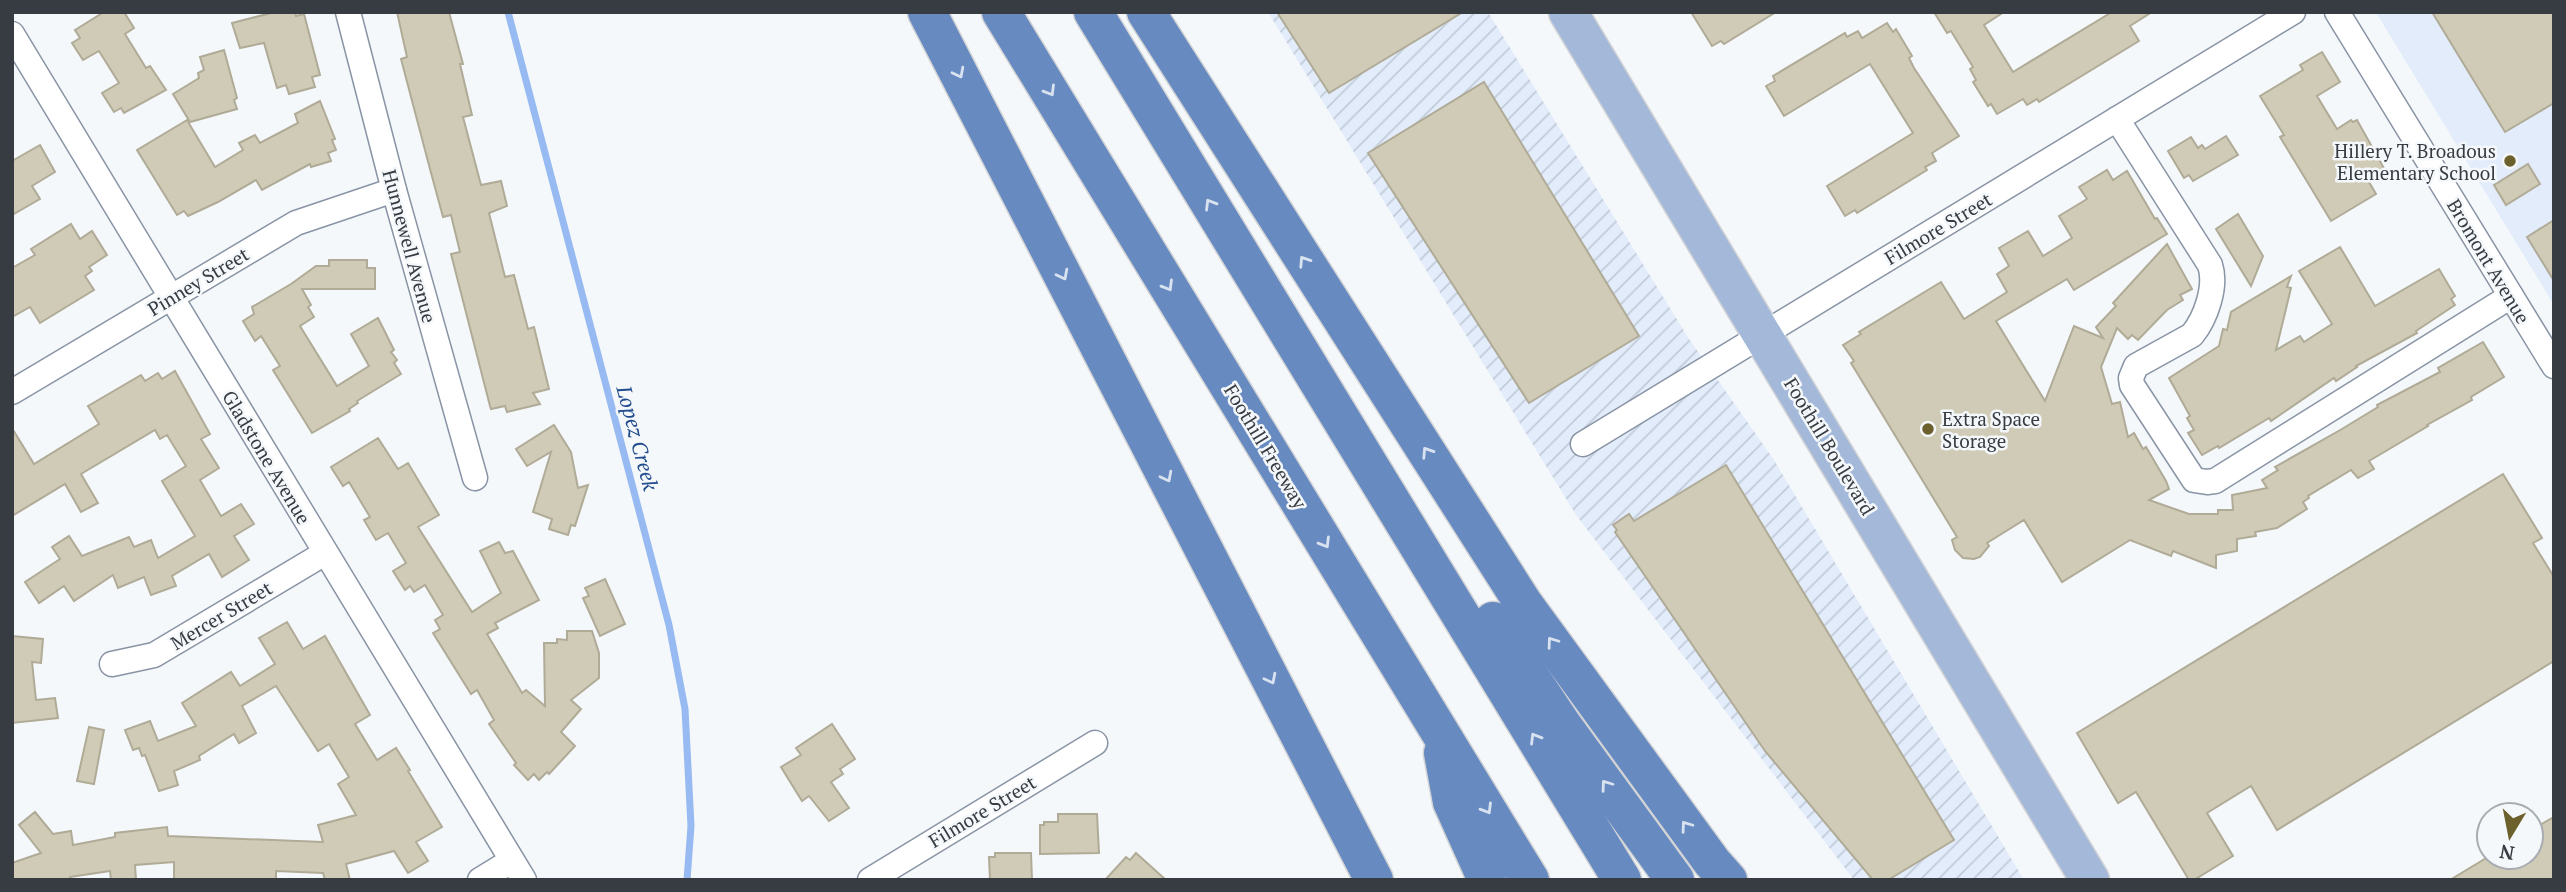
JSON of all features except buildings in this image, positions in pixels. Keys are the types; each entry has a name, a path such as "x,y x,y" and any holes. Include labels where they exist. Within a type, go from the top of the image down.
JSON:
{"highway":[{"path":"927,12 1374,880"},
{"name":"Foothill Freeway","path":"1001,12 1530,880"},
{"path":"1093,12 1622,880"},
{"path":"1146,12 1523,603 1712,862 1728,880"},
{"path":"1245,262 1457,567 1563,726 1675,880"},
{"path":"1439,730 1451,802 1487,880"}],"main road":[{"name":"Foothill Boulevard","path":"1568,12 2090,880"}],"street":[{"name":"Hunnewell Avenue","path":"348,12 394,190 475,478"},
{"name":"Filmore Street","path":"1583,444 2292,12"},
{"name":"Bromont Avenue","path":"2337,12 2554,366"},
{"name":"Gladstone Avenue","path":"12,34 21,69 170,298 518,870"},
{"path":"2117,119 2213,272 2212,288 2198,328 2192,335 2136,366 2131,378 2132,385 2194,480 2215,481 2511,296"},
{"name":"Pinney Street","path":"12,392 296,223 394,190"},
{"name":"Mercer Street","path":"112,664 154,655 326,554"},
{"name":"Filmore Street","path":"870,880 1095,743"},
{"path":"480,880 518,870"}],"shaded area":[{"path":"1268,12 1488,12 1689,339 1774,460 2024,880 1854,880 1576,515"},
{"name":"Hillery T. Broadous Elementary School","path":"2554,12 2554,305 2377,14"}],"waterway":[{"name":"Lopez Creek","path":"508,12 669,625 685,709 691,826 687,880"}],"place":[{"name":"Hillery T. Broadous Elementary School","path":"2510,161"},
{"name":"Extra Space Storage","path":"1928,429"}]}
